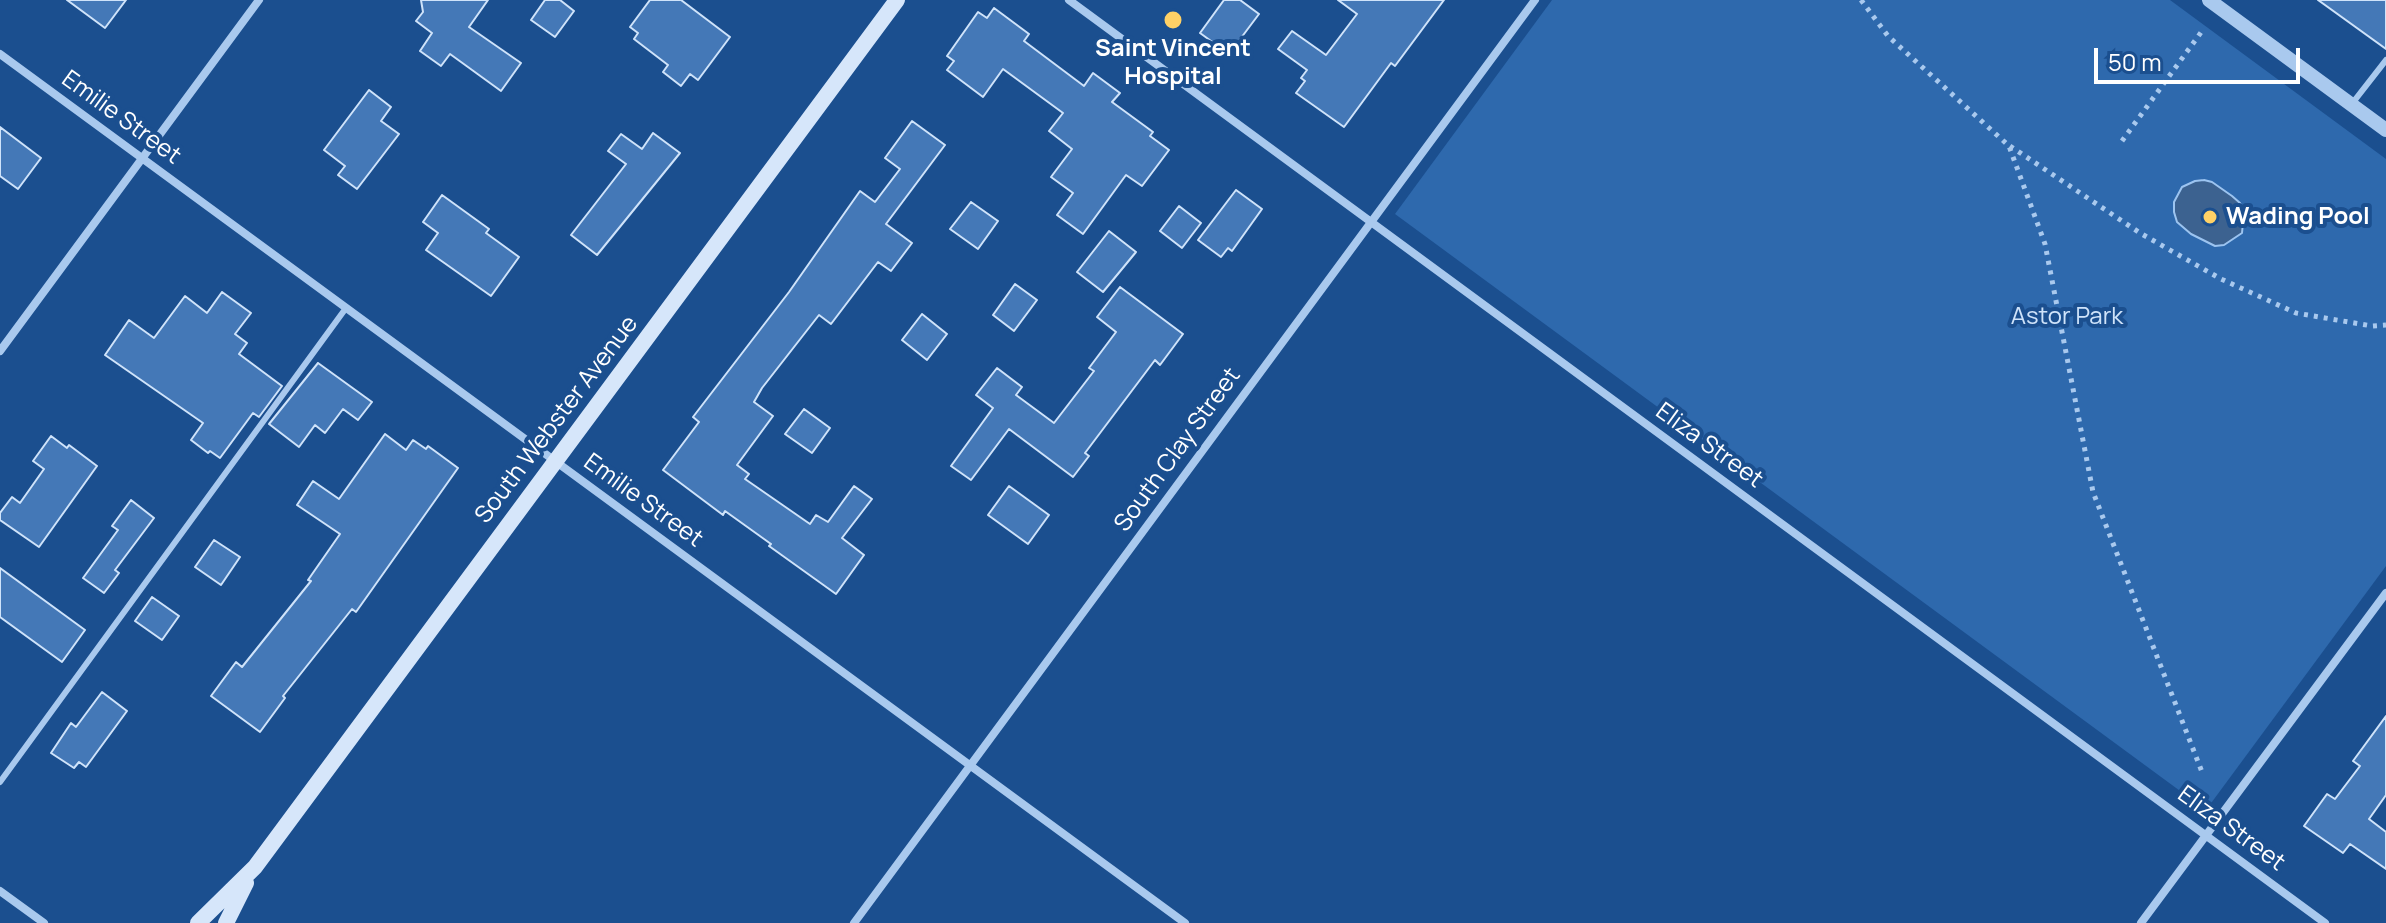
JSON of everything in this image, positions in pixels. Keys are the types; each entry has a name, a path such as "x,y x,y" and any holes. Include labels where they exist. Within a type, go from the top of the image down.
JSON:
{"main road":[{"name":"South Webster Avenue","path":"198,923 255,867 897,0"},
{"name":"South Webster Avenue","path":"226,923 255,867"}],"street":[{"path":"0,351 259,0"},
{"name":"Eliza Street","path":"1069,0 2325,923"},
{"name":"South Clay Street","path":"854,923 1535,0"},
{"path":"2209,0 2386,130"},
{"name":"Emilie Street","path":"0,54 1185,923"},
{"path":"2141,923 2386,593"},
{"path":"0,891 44,923"}],"lane":[{"path":"2351,105 2386,60"},
{"path":"0,782 346,308"}],"path":[{"path":"1861,0 1888,36 2009,146 2058,175 2140,233 2221,279 2296,313 2372,326 2386,325"},
{"path":"2122,141 2202,31"},
{"path":"2009,146 2045,244 2093,492 2202,772"}],"green space":[{"name":"Astor Park","path":"1552,0 2170,0 2386,159 2386,566 2206,810 1395,214"}],"shaded area":[{"name":"Wading Pool","path":"2204,180 2232,196 2244,212 2242,233 2224,245 2215,246 2191,234 2177,222 2174,202 2182,187"}],"building":[{"path":"67,0 126,0 105,28"},
{"path":"421,0 488,0 469,27 521,63 501,91 450,54 441,66 420,51 432,33 416,21 423,12"},
{"path":"545,0 560,0 574,11 555,37 531,20"},
{"path":"650,0 681,0 730,37 698,80 690,74 681,86 663,72 668,65 634,39 638,33 630,27"},
{"path":"1224,0 1240,0 1259,14 1229,54 1200,33"},
{"path":"1338,0 1444,0 1395,66 1391,63 1344,127 1296,93 1305,81 1301,78 1307,70 1278,49 1292,31 1326,55 1357,14"},
{"path":"2318,0 2386,0 2386,49"},
{"path":"994,8 1029,34 1024,41 1084,86 1093,73 1120,93 1112,102 1153,132 1150,136 1169,150 1142,186 1126,175 1083,234 1057,215 1073,193 1051,177 1072,149 1049,131 1063,113 1003,69 983,97 947,70 954,61 947,56 978,12 987,18"},
{"path":"369,90 391,107 381,121 399,134 357,189 338,175 345,166 324,150"},
{"path":"912,121 945,145 886,224 912,243 891,271 878,262 831,324 819,315 754,402 773,416 737,465 749,474 745,479 810,524 816,515 828,522 854,486 872,499 842,538 864,555 836,594 725,511 723,515 663,470 699,422 693,417 789,292 860,191 875,202 900,169 885,158"},
{"path":"0,127 41,158 18,189 0,176"},
{"path":"653,133 680,153 597,255 571,235 626,164 608,151 621,134 642,149"},
{"path":"1236,190 1262,209 1232,251 1228,248 1221,257 1198,240"},
{"path":"442,195 489,229 486,233 519,257 491,296 426,250 438,233 423,222"},
{"path":"971,202 998,221 978,249 950,229"},
{"path":"1179,206 1201,223 1182,248 1160,231"},
{"path":"1109,231 1136,252 1103,292 1077,272"},
{"path":"1015,284 1037,300 1014,331 993,315"},
{"path":"1120,287 1183,334 1160,365 1155,360 1085,453 1089,456 1073,477 1009,429 971,480 951,466 993,408 976,395 997,368 1022,387 1016,395 1054,423 1094,371 1089,368 1116,332 1097,317"},
{"path":"222,292 251,313 235,334 247,343 239,354 282,386 259,417 253,413 220,458 191,440 203,423 105,355 129,320 154,338 185,296 207,313"},
{"path":"922,314 947,334 927,360 902,340"},
{"path":"318,363 372,402 358,420 343,409 325,433 315,425 299,447 269,424"},
{"path":"804,409 830,428 812,453 785,434"},
{"path":"385,434 406,450 413,440 426,449 428,446 458,468 356,612 352,609 283,696 285,698 260,732 211,696 236,662 242,667 311,581 308,580 340,534 297,505 313,481 339,499"},
{"path":"51,436 97,466 39,547 0,520 0,513 12,497 20,503 44,469 33,461"},
{"path":"1009,486 1049,515 1028,544 988,515"},
{"path":"131,500 154,518 115,570 119,573 104,593 83,578 118,530 112,526"},
{"path":"214,540 240,557 221,585 195,567"},
{"path":"0,568 85,630 62,662 0,617"},
{"path":"152,597 179,616 162,640 135,621"},
{"path":"102,692 127,711 86,767 79,762 74,768 51,753 71,723 76,727"},
{"path":"2386,716 2386,795 2369,819 2386,832 2386,869 2350,844 2343,853 2304,826 2327,794 2335,799 2360,766 2353,761"}],"place":[{"name":"Saint Vincent Hospital","path":"1173,20"},
{"name":"Wading Pool","path":"2210,217"}]}
